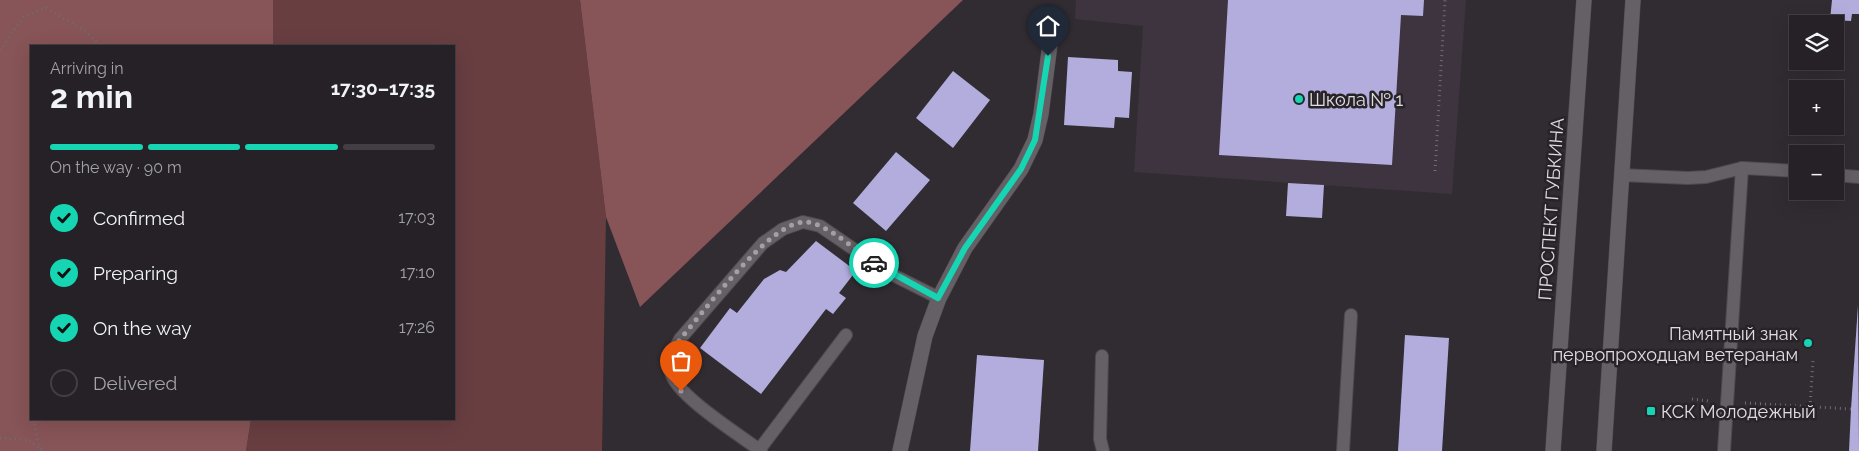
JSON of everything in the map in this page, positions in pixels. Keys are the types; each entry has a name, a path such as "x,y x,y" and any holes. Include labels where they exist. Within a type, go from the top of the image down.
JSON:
{"main road":[{"name":"ПРОСПЕКТ ГУБКИНА","path":"1553,451 1584,0"},
{"path":"1604,451 1633,0"},
{"path":"900,451 925,336 938,298 965,248 1021,169 1035,140 1041,114 1050,36"}],"lane":[{"path":"1621,175 1688,178 1706,177 1742,168 1789,171"},
{"path":"1724,451 1742,168"},
{"path":"1844,176 1859,177"},
{"path":"846,335 760,451 681,391 671,374 671,355 680,339 763,243 783,229 803,222 820,226 887,272 938,298"},
{"path":"1343,451 1351,315"},
{"path":"1102,356 1100,438 1103,451"}],"path":[{"path":"1435,172 1445,0"},
{"path":"0,50 24,16 46,8 84,30 100,45"},
{"path":"1810,407 1813,362"},
{"path":"1692,399 1851,409"},
{"path":"34,420 37,438 43,451"},
{"path":"0,438 29,440 43,451"}],"shaded area":[{"path":"0,0 273,0 273,45 30,45 30,420 251,420 246,451 0,451"},
{"path":"273,0 580,0 606,217 602,451 246,451 251,420 455,420 455,45 273,45"},
{"path":"580,0 963,0 640,307 606,217"},
{"name":"Школа № 1","path":"1076,0 1466,0 1452,194 1134,172 1143,26 1075,19"}],"building":[{"path":"1228,0 1424,0 1423,16 1401,15 1392,165 1219,155"},
{"path":"1832,0 1859,0 1859,14 1852,14 1851,21 1844,21 1844,15 1830,15"},
{"path":"1068,57 1118,60 1118,71 1132,72 1129,118 1115,117 1114,128 1064,125"},
{"path":"953,71 990,100 953,148 916,118"},
{"path":"896,152 930,180 886,231 853,203"},
{"path":"1288,183 1324,185 1322,218 1286,216"},
{"path":"816,241 856,271 839,293 846,298 833,314 826,309 761,394 700,348 730,308 737,313 764,279 780,270 786,272"},
{"path":"1858,305 1859,451 1849,451 1851,409"},
{"path":"1405,335 1449,338 1442,451 1398,451"},
{"path":"977,355 1044,360 1038,451 970,451"}],"way so far":[{"path":"681,391 671,374 671,355 680,339 763,243 783,229 803,222 820,226 874,263"}],"place":[{"name":"Школа № 1","path":"1299,99"},
{"name":"Памятный знак первопроходцам ветеранам","path":"1808,343"},
{"name":"КСК Молодежный","path":"1651,411"}],"route":[{"path":"874,263 887,272 938,298 965,248 1021,169 1035,140 1041,114 1048,56"}]}
